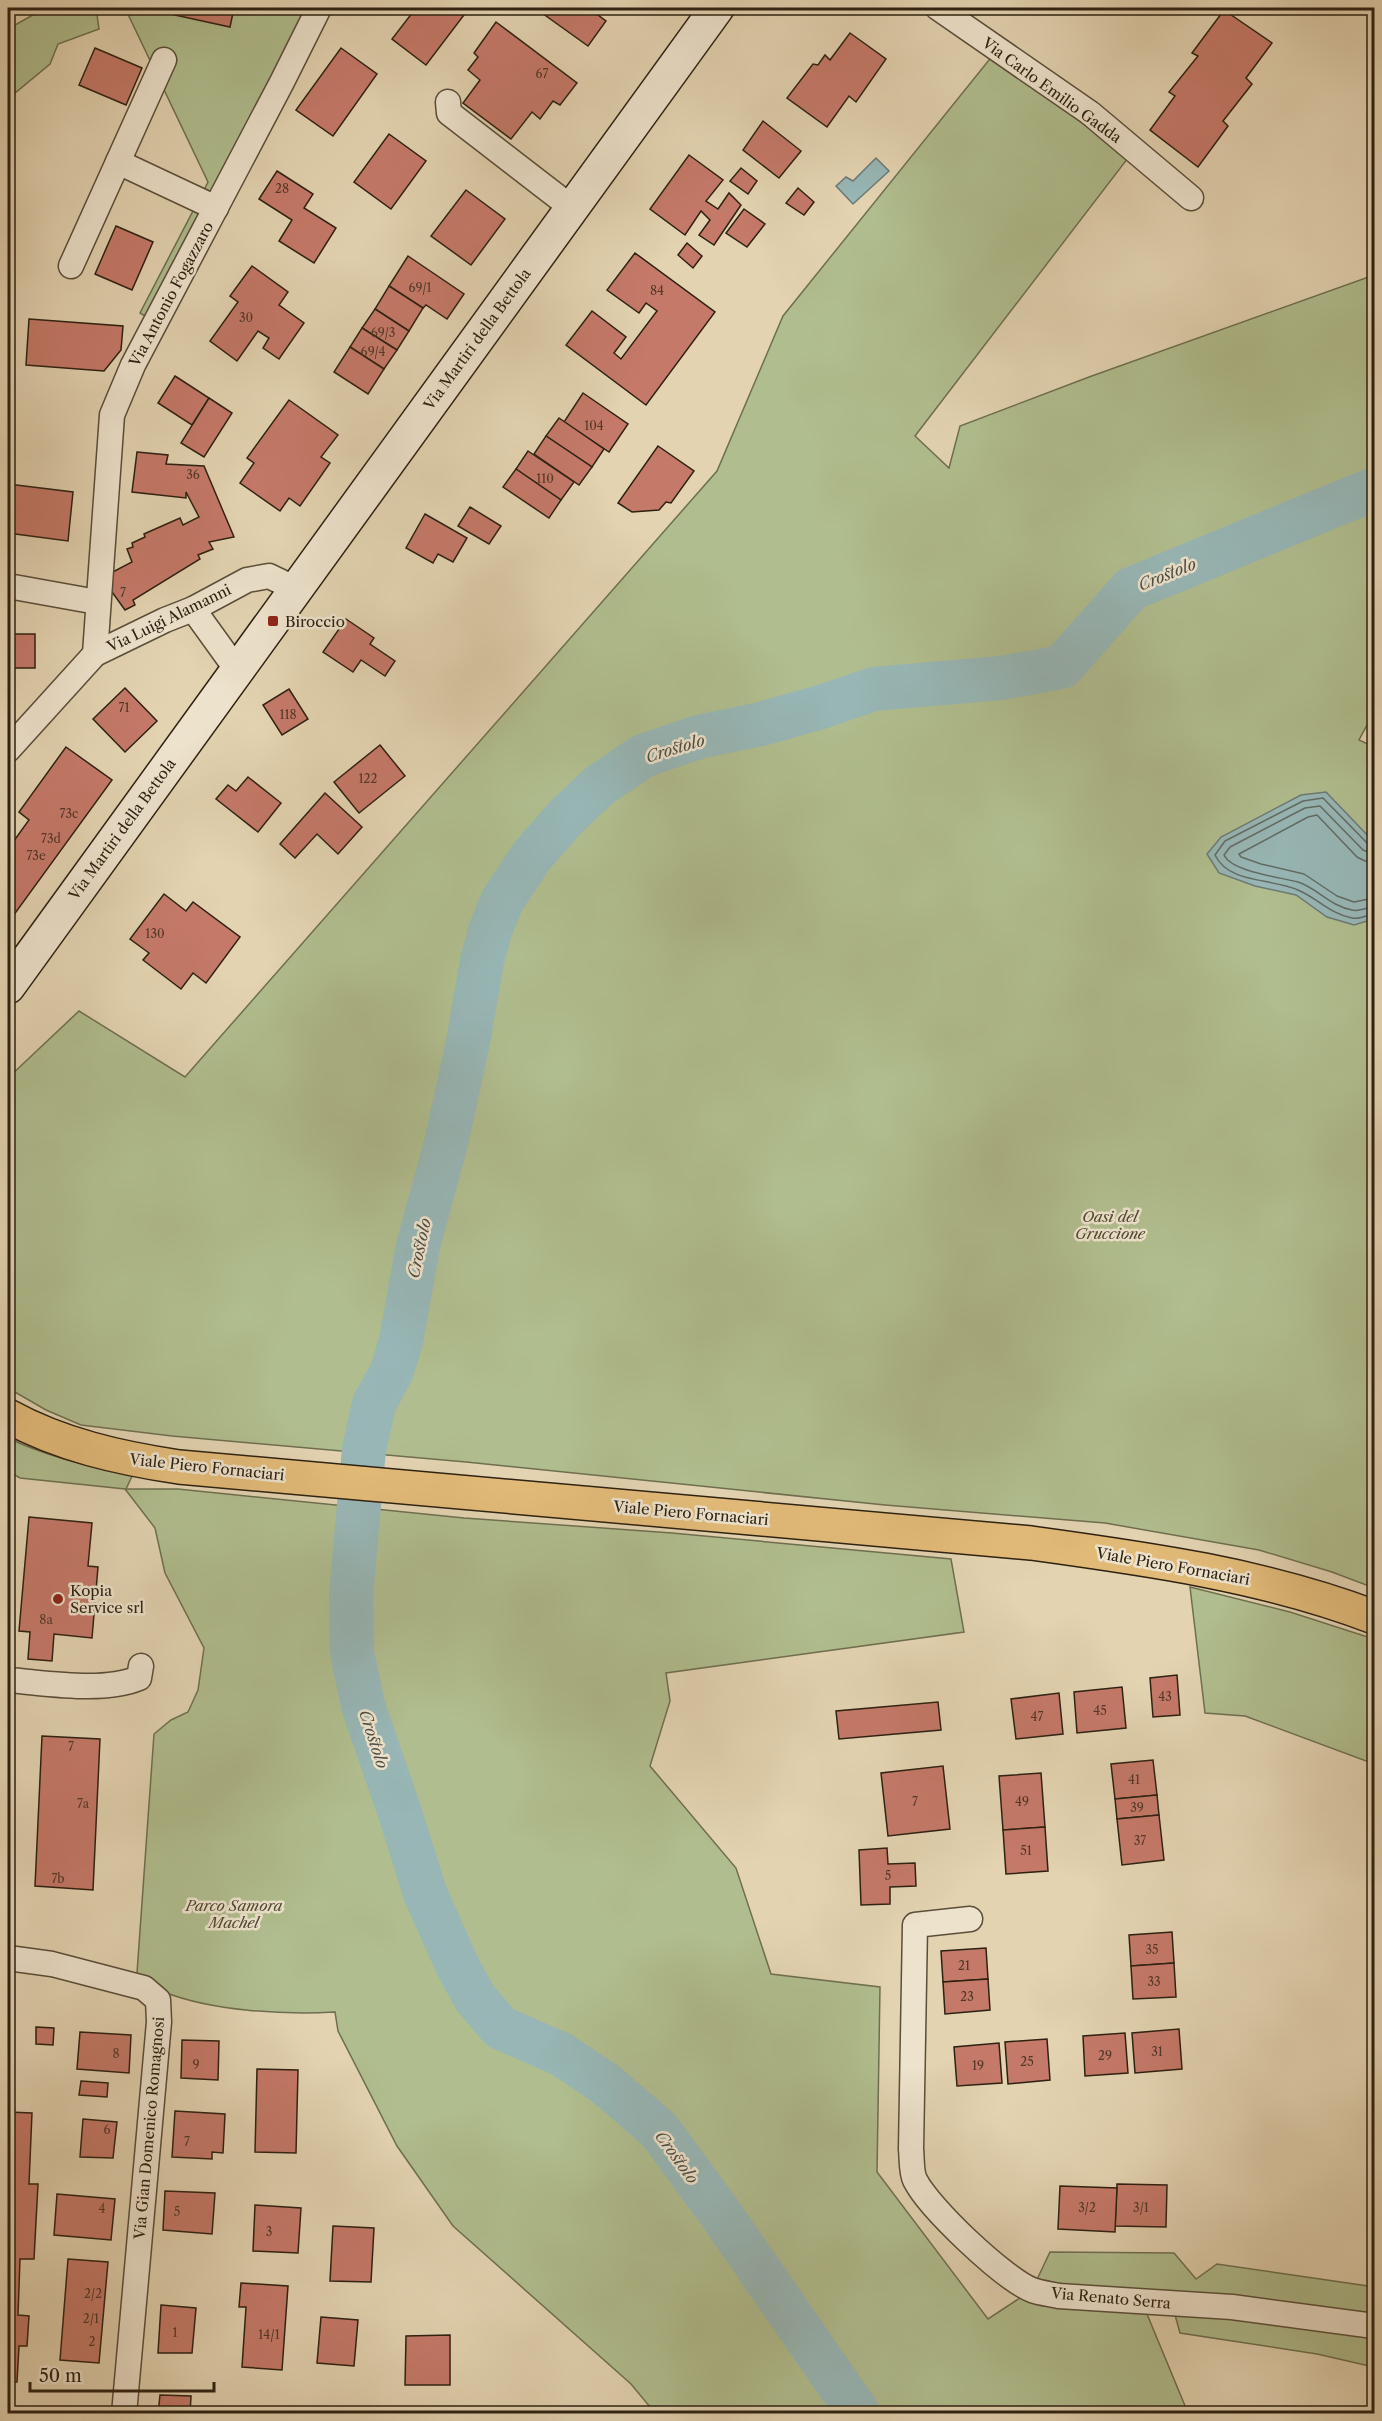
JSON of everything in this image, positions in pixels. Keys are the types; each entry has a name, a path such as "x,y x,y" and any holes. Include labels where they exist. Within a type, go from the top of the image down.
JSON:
{"main road":[{"name":"Via Martiri della Bettola","path":"8,987 717,8"},
{"name":"Viale Piero Fornaciari","path":"8,1416 66,1442 117,1457 179,1467 1031,1543 1157,1561 1251,1579 1344,1605 1374,1617"}],"street":[{"name":"Via Antonio Fogazzaro","path":"94,654 112,415 133,365 319,8"},
{"name":"Via Carlo Emilio Gadda","path":"938,8 1090,113 1191,198"},
{"path":"71,266 164,60"},
{"path":"448,102 449,113 572,208"},
{"path":"118,162 216,208"},
{"name":"Via Luigi Alamanni","path":"8,750 94,654 193,609 247,580 269,576 296,588"},
{"path":"8,586 97,602"},
{"path":"193,609 237,670"},
{"path":"8,1680 71,1685 124,1684 139,1678 141,1666"},
{"name":"Via Renato Serra","path":"970,1919 915,1925 911,2149 914,2178 929,2201 958,2231 1017,2281 1032,2290 1059,2296 1232,2307 1374,2326"},
{"name":"Via Gian Domenico Romagnosi","path":"8,1958 52,1964 144,1988 158,2000 159,2022 124,2414"}],"green space":[{"path":"45,8 96,8 99,29 58,44 50,64 15,93 8,95 8,29"},
{"path":"125,8 319,8 156,323 140,313 208,182"},
{"name":"Oasi del Gruccione","path":"993,55 1128,158 915,436 949,468 960,426 1089,377 1374,275 1374,712 1359,740 1374,747 1374,1588 1332,1572 1259,1550 1105,1523 885,1505 466,1462 172,1436 81,1425 46,1410 8,1388 8,1078 79,1011 185,1077 717,471 783,316"},
{"name":"Parco Samora Machel","path":"8,1438 38,1451 69,1460 133,1474 126,1489 178,1489 464,1518 672,1533 951,1559 964,1632 666,1673 670,1701 650,1766 736,1868 771,1974 880,1987 877,2172 988,2319 1032,2290 1050,2252 1174,2253 1196,2279 1217,2264 1368,2286 1374,2292 1374,2367 1317,2354 1180,2333 1172,2304 1142,2302 1188,2413 655,2413 631,2384 453,2226 397,2146 338,2031 335,2012 271,2012 204,2004 164,1992 137,1973 154,1734 171,1720 188,1712 198,1690 204,1648 165,1573 155,1528 125,1489 20,1478 8,1471"},
{"path":"1190,1587 1290,1612 1374,1639 1374,1764 1245,1716 1205,1713"}],"water":[{"path":"876,158 889,171 853,204 836,186 846,177 853,181"},
{"path":"1326,792 1374,842 1374,919 1354,925 1327,917 1296,895 1255,886 1219,873 1207,854 1221,837 1301,795"}],"building":[{"path":"162,8 234,8 230,27 161,12"},
{"path":"416,8 454,8 464,15 426,65 392,39"},
{"path":"535,8 597,8 594,12 606,21 588,46"},
{"path":"1224,10 1272,43 1246,78 1252,84 1223,121 1228,126 1198,167 1150,130 1175,96 1169,92 1198,56 1192,53"},
{"path":"496,22 577,83 560,105 553,101 540,119 532,112 511,139 463,103 480,80 468,70 478,57 474,53"},
{"path":"850,33 886,59 856,102 849,96 827,127 787,98 813,64 818,65 825,55 830,60"},
{"path":"95,48 142,68 126,105 79,85"},
{"path":"341,48 377,74 333,136 296,110"},
{"path":"763,121 801,151 779,178 743,150"},
{"path":"389,134 426,161 391,209 354,182"},
{"path":"689,155 723,180 706,201 718,209 729,193 741,205 714,245 699,235 710,220 701,211 685,235 650,209"},
{"path":"741,168 757,181 748,194 730,181"},
{"path":"277,171 313,194 304,208 336,228 314,263 279,241 292,220 259,199"},
{"path":"798,188 814,202 804,215 786,203"},
{"path":"466,190 505,219 471,265 431,236"},
{"path":"744,209 765,224 747,247 726,233"},
{"path":"116,226 153,242 132,290 95,274"},
{"path":"687,243 702,256 693,268 678,255"},
{"path":"635,253 715,312 646,405 566,345 592,311 626,337 614,353 621,359 657,311 646,303 639,313 607,290"},
{"path":"408,256 464,294 447,319 426,305 423,308 389,286"},
{"path":"252,266 288,292 279,305 304,323 279,359 263,348 269,338 258,331 237,361 210,341 238,302 230,296"},
{"path":"389,286 423,308 409,331 375,309"},
{"path":"375,309 409,331 397,350 362,328"},
{"path":"29,319 123,326 121,350 104,371 26,365"},
{"path":"362,328 397,350 384,369 350,347"},
{"path":"350,347 384,369 368,394 334,372"},
{"path":"175,376 209,398 192,425 158,403"},
{"path":"583,393 628,424 609,452 564,422"},
{"path":"209,398 232,413 204,457 181,443"},
{"path":"289,400 338,435 321,457 330,463 300,506 289,498 280,511 240,483 254,463 247,458"},
{"path":"559,418 604,449 592,467 546,436"},
{"path":"546,436 592,467 579,485 534,454"},
{"path":"658,446 694,471 671,503 666,502 659,510 632,512 618,503"},
{"path":"528,451 574,482 561,500 516,469"},
{"path":"137,452 168,455 166,464 204,466 234,537 209,542 213,549 198,555 200,559 133,600 135,605 125,610 112,592 109,574 132,562 127,549 133,547 132,543 145,537 144,534 180,518 183,525 199,517 186,492 186,498 132,492"},
{"path":"516,469 561,500 549,518 503,487"},
{"path":"8,484 73,492 68,541 8,533"},
{"path":"470,507 501,526 489,544 458,526"},
{"path":"425,514 467,538 453,562 438,554 433,563 406,548"},
{"path":"346,619 374,638 370,644 395,661 385,676 361,660 353,672 323,652"},
{"path":"8,634 35,634 35,668 10,668 10,687 8,687"},
{"path":"125,688 157,721 125,752 93,719"},
{"path":"289,689 308,719 282,735 263,705"},
{"path":"380,745 405,776 359,813 334,782"},
{"path":"66,747 112,780 8,923 8,849 29,820 19,812"},
{"path":"248,777 281,803 258,832 216,799 228,785 236,791"},
{"path":"325,793 362,827 338,854 317,834 295,858 280,844"},
{"path":"164,894 186,911 193,902 240,937 206,983 193,973 181,989 143,960 149,953 130,939"},
{"name":"Kopia Service srl","path":"29,1517 92,1523 88,1566 98,1567 92,1638 54,1634 52,1661 28,1659 30,1632 19,1631"},
{"path":"1177,1675 1180,1715 1153,1717 1150,1678"},
{"path":"1122,1687 1126,1728 1077,1733 1074,1692"},
{"path":"1059,1693 1063,1734 1016,1739 1011,1699"},
{"path":"938,1702 941,1730 839,1739 836,1711"},
{"path":"42,1736 100,1739 93,1890 35,1886"},
{"path":"1153,1760 1157,1795 1115,1799 1111,1764"},
{"path":"943,1766 950,1829 888,1836 881,1773"},
{"path":"1041,1773 1045,1827 1003,1830 999,1776"},
{"path":"1157,1795 1159,1815 1117,1819 1115,1799"},
{"path":"1159,1815 1164,1860 1122,1865 1117,1819"},
{"path":"1045,1827 1048,1871 1006,1874 1003,1830"},
{"path":"887,1848 888,1864 915,1863 916,1886 890,1887 890,1904 861,1905 859,1850"},
{"path":"1172,1932 1174,1963 1131,1966 1129,1935"},
{"path":"986,1948 988,1979 943,1982 941,1951"},
{"path":"1174,1963 1176,1997 1133,1999 1131,1966"},
{"path":"988,1979 990,2010 945,2014 943,1982"},
{"path":"36,2027 54,2028 53,2045 36,2044"},
{"path":"1179,2029 1182,2069 1135,2073 1132,2033"},
{"path":"80,2032 131,2035 129,2073 77,2069"},
{"path":"1125,2033 1128,2073 1085,2076 1083,2036"},
{"path":"1047,2039 1050,2080 1008,2084 1005,2042"},
{"path":"182,2040 219,2041 218,2080 181,2078"},
{"path":"999,2043 1002,2083 957,2086 954,2047"},
{"path":"257,2069 298,2070 296,2153 255,2152"},
{"path":"81,2081 108,2083 107,2097 79,2095"},
{"path":"175,2111 225,2114 223,2153 212,2152 212,2159 172,2157"},
{"path":"8,2112 32,2113 29,2184 38,2184 34,2259 20,2259 18,2315 29,2316 27,2346 19,2346 17,2382 8,2382"},
{"path":"83,2119 117,2122 113,2158 80,2157"},
{"path":"1117,2184 1167,2185 1166,2227 1115,2226"},
{"path":"1060,2186 1117,2188 1115,2232 1058,2229"},
{"path":"165,2191 215,2193 212,2234 163,2230"},
{"path":"57,2194 115,2199 111,2240 54,2235"},
{"path":"255,2205 301,2208 298,2253 253,2251"},
{"path":"333,2226 374,2228 371,2282 330,2281"},
{"path":"68,2259 108,2262 99,2363 60,2360"},
{"path":"241,2283 288,2286 282,2370 242,2367 246,2307 239,2307"},
{"path":"161,2305 196,2308 192,2353 158,2353"},
{"path":"321,2317 358,2320 354,2366 317,2363"},
{"path":"450,2335 450,2385 405,2385 406,2336"},
{"path":"160,2395 191,2396 190,2414 158,2414"},
{"path":"228,2410 263,2412 263,2414 227,2414"}],"waterway":[{"name":"Crostolo","path":"859,2414 720,2213 659,2130 607,2085 561,2054 501,2028 475,1998 457,1965 425,1893 364,1709 352,1653 351,1595 364,1449 374,1404 392,1371 401,1341 418,1246 446,1143 490,931 502,901 531,857 566,817 599,786 643,756 699,737 761,724 874,689 1001,678 1062,667 1131,589 1374,489"}],"place":[{"name":"Biroccio","path":"273,621"},
{"name":"Kopia Service srl","path":"58,1599"}]}
